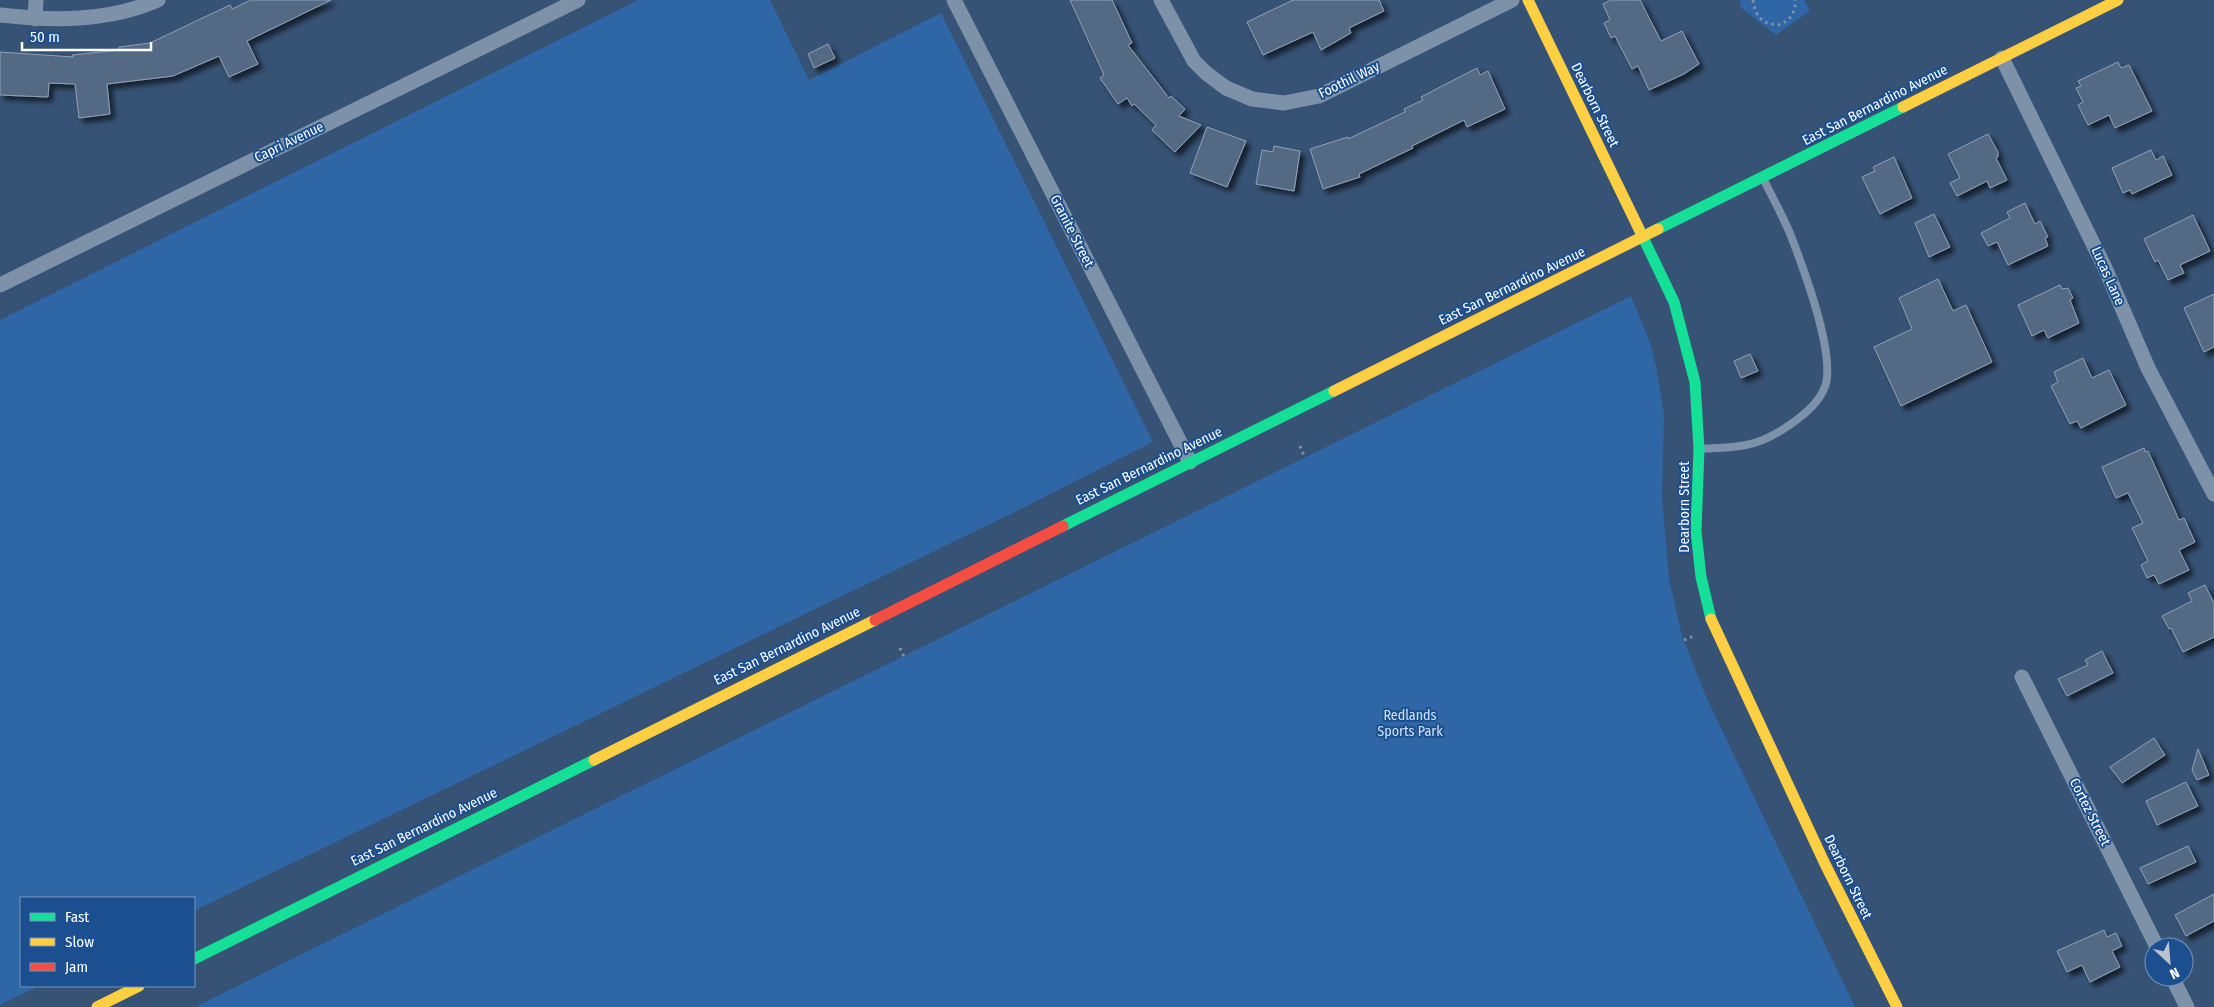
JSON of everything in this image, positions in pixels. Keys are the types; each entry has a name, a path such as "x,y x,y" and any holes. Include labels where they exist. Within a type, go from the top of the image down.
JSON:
{"street":[{"path":"35,19 36,0"},
{"path":"0,15 35,19 111,15 158,0"},
{"name":"Capri Avenue","path":"0,285 578,0"},
{"name":"Granite Street","path":"954,0 1190,462"},
{"name":"Foothil Way","path":"1162,0 1194,61 1206,73 1226,88 1252,99 1284,103 1319,96 1512,0"},
{"name":"Dearborn Street","path":"1528,0 1674,302 1695,382 1699,449 1696,531 1701,577 1712,623 1825,864 1897,1007"},
{"name":"East San Bernardino Avenue","path":"195,959 2118,0"},
{"name":"Lucas Lane","path":"2002,58 2105,268 2148,368 2214,494"},
{"name":"Cortez Street","path":"2022,677 2152,937"},
{"path":"97,1007 137,987"},
{"path":"2177,987 2187,1007"}],"lane":[{"path":"1699,449 1746,445 1770,436 1794,422 1814,404 1825,389 1828,367 1825,342 1791,236 1763,178"}],"path":[{"path":"1753,0 1757,16 1766,23 1778,25 1790,18 1794,11 1795,0"},
{"path":"1300,446 1305,458"},
{"path":"1684,640 1694,636"},
{"path":"900,648 904,657"}],"green space":[{"path":"638,0 770,0 809,80 941,13 1153,442 1015,512 195,911 195,897 20,897 20,987 37,987 0,1005 0,320"},
{"path":"1741,0 1804,0 1810,11 1776,35 1740,7"},
{"name":"Redlands Sports Park","path":"1631,296 1650,343 1664,414 1662,498 1669,579 1682,636 1707,699 1855,1007 195,1007"}],"building":[{"path":"251,0 331,0 247,41 258,64 229,77 219,56 173,76 107,84 110,114 79,118 75,84 49,83 48,97 0,95 0,52 73,57 72,55 119,50 119,47 150,43 230,5 232,9"},
{"path":"1070,0 1112,0 1132,43 1128,45 1169,98 1171,96 1185,109 1179,116 1201,125 1175,152 1152,130 1156,125 1134,104 1132,106 1127,98 1118,104 1100,78 1104,75"},
{"path":"1293,0 1379,0 1384,11 1349,28 1351,33 1321,50 1313,32 1263,55 1247,22"},
{"path":"1611,0 1640,0 1661,41 1682,31 1699,64 1684,74 1649,90 1638,66 1632,69 1615,36 1611,38 1604,23 1610,20 1603,4"},
{"path":"828,44 835,58 814,68 808,54"},
{"path":"2118,62 2121,68 2129,65 2152,111 2115,128 2109,115 2088,125 2078,105 2083,102 2076,88 2081,86 2078,81"},
{"path":"1477,68 1480,75 1488,71 1505,109 1467,127 1464,120 1412,146 1413,148 1359,174 1360,177 1323,189 1310,149 1348,137 1348,139 1405,112 1404,109 1423,100 1421,97"},
{"path":"1207,127 1246,141 1227,187 1190,173"},
{"path":"1988,134 1998,152 1998,157 1996,158 2007,180 1990,188 1987,181 1957,196 1950,183 1960,178 1948,154"},
{"path":"1274,146 1300,151 1294,191 1256,184 1262,150 1273,152"},
{"path":"2151,150 2156,160 2163,156 2172,175 2132,194 2130,190 2123,193 2112,168"},
{"path":"1894,157 1912,198 1880,214 1862,177 1875,171 1873,167"},
{"path":"2025,203 2035,224 2040,221 2048,237 2045,238 2048,246 2008,265 1997,242 1988,246 1981,233 2010,218 2007,212"},
{"path":"1934,214 1950,247 1929,257 1915,223"},
{"path":"2193,215 2210,251 2180,265 2184,273 2168,280 2158,260 2155,262 2144,239"},
{"path":"1938,279 1953,311 1966,305 1992,362 1901,406 1874,347 1912,329 1899,298"},
{"path":"2060,285 2062,289 2068,288 2073,298 2070,300 2079,323 2048,338 2044,330 2032,336 2018,305"},
{"path":"2214,294 2214,347 2204,352 2184,308"},
{"path":"1750,354 1758,371 1741,378 1734,361"},
{"path":"2083,358 2092,378 2109,370 2126,405 2081,428 2077,421 2070,424 2051,386 2058,382 2054,372"},
{"path":"2144,448 2145,452 2148,451 2179,520 2184,518 2195,542 2179,550 2189,570 2159,584 2154,575 2147,578 2141,565 2148,561 2132,528 2143,523 2128,493 2116,498 2102,467"},
{"path":"2205,585 2214,603 2214,637 2183,652 2171,628 2169,629 2162,616 2192,601 2188,593"},
{"path":"2102,651 2113,673 2067,696 2058,679 2088,665 2085,660"},
{"path":"2154,738 2165,755 2122,783 2110,767"},
{"path":"2198,749 2209,775 2197,780 2192,770"},
{"path":"2186,782 2198,806 2157,825 2146,801"},
{"path":"2188,846 2196,862 2148,884 2140,868"},
{"path":"2214,894 2214,921 2186,936 2175,915"},
{"path":"2104,930 2107,937 2116,933 2122,946 2112,951 2120,967 2090,982 2082,965 2067,972 2057,951"}],"traffic: fast":[{"path":"1658,229 1903,107"},
{"path":"1639,229 1674,302 1695,382 1699,449 1696,531 1701,577 1711,619"},
{"path":"1063,526 1334,391"},
{"path":"195,959 594,760"}],"traffic: slow":[{"path":"1528,0 1639,229"},
{"path":"1903,107 2118,0"},
{"path":"1334,391 1658,229"},
{"path":"1711,619 1825,864 1897,1007"},
{"path":"594,760 875,620"},
{"path":"97,1007 137,987"}],"traffic: jam":[{"path":"875,620 1063,526"}]}
